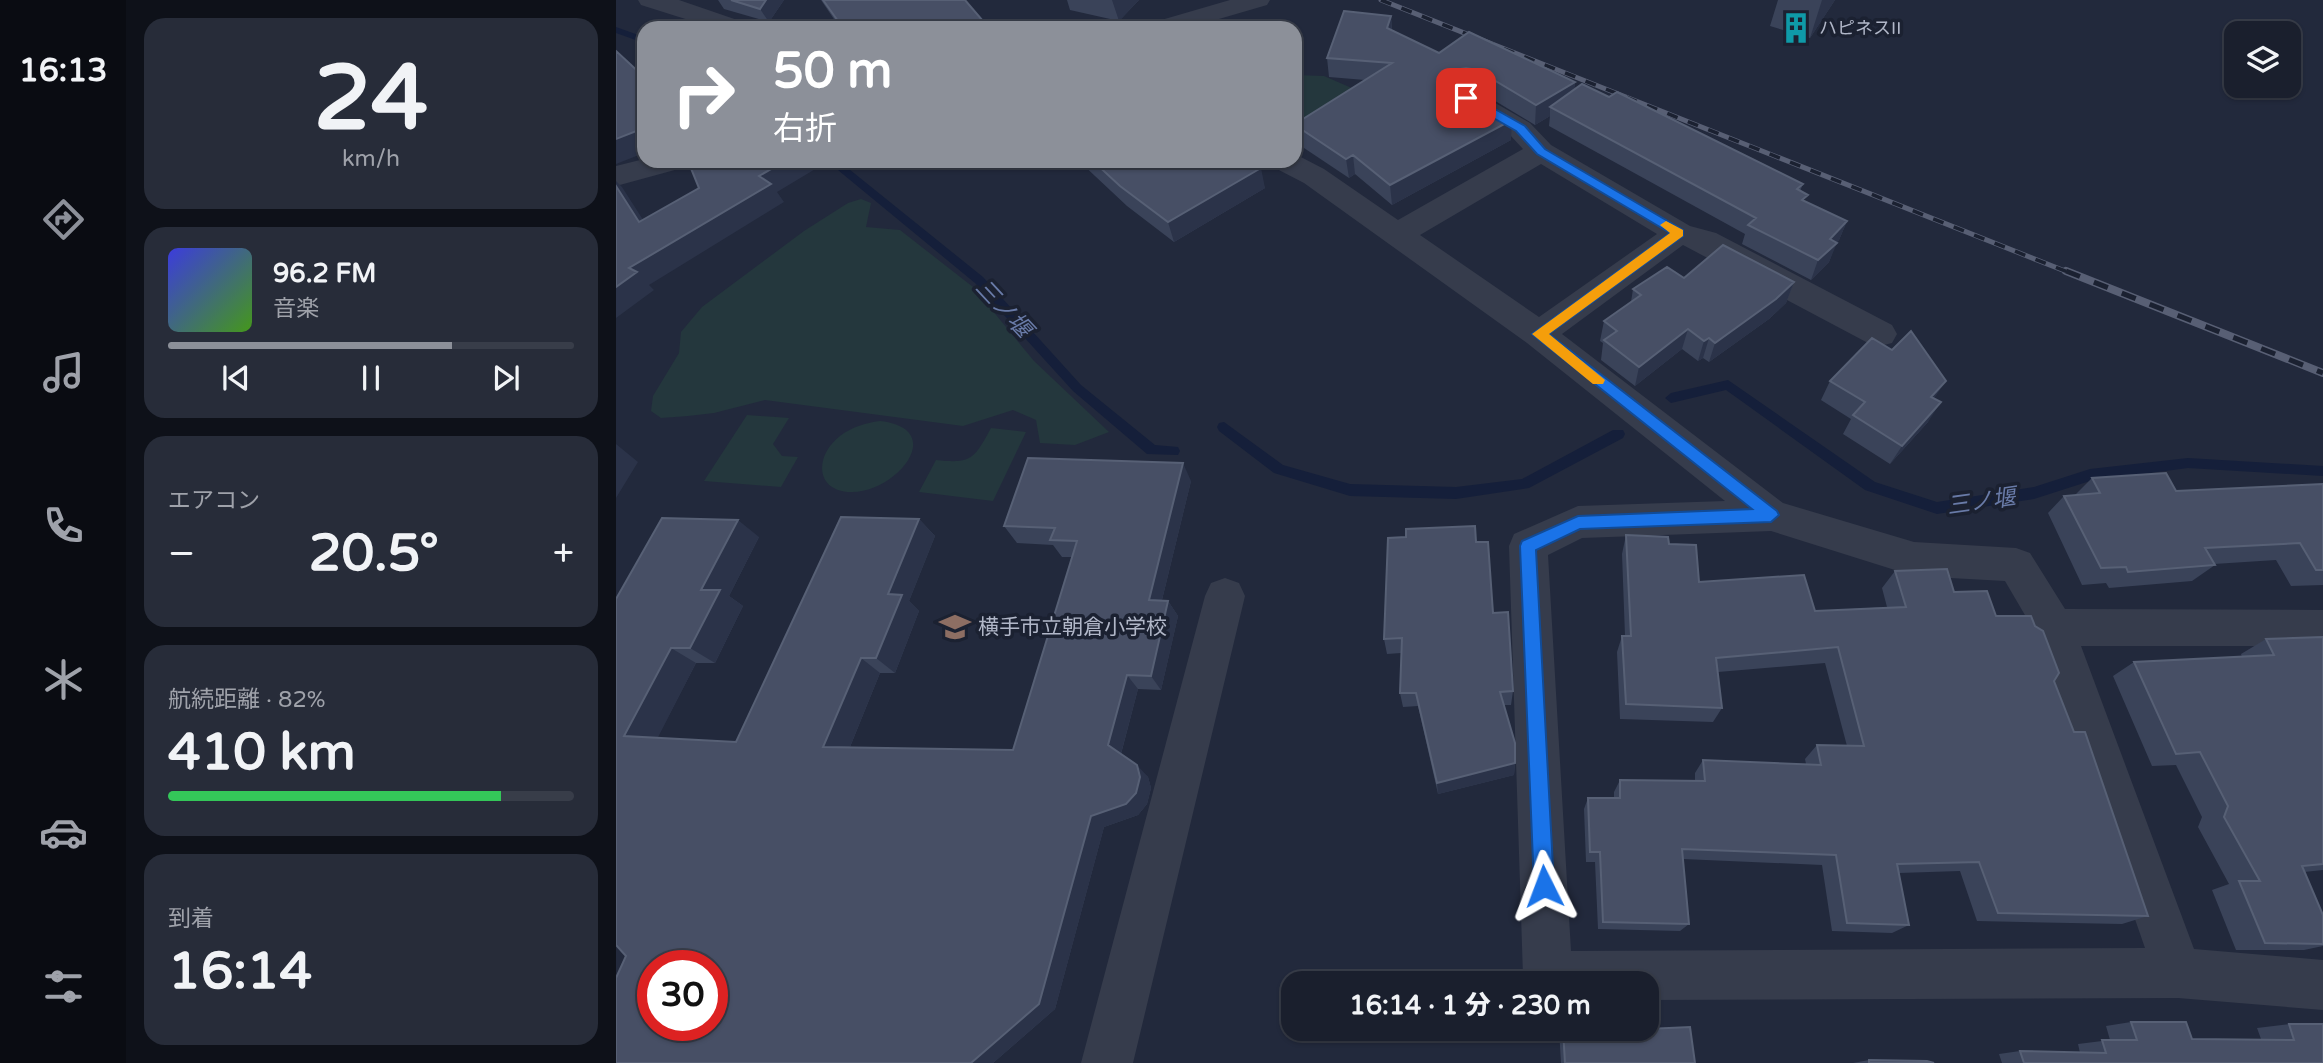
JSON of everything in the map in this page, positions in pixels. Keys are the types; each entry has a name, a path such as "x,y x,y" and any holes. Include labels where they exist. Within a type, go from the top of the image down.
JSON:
{"street":[{"path":"650,0 719,21"},
{"path":"1180,21 1236,2"},
{"path":"1466,98 1520,129 1541,151 1679,233 1705,241 1880,334"},
{"path":"1398,234 1541,151"},
{"path":"616,176 646,168"},
{"path":"1299,168 1314,176 1539,334 1771,515"},
{"path":"1539,334 1679,233"},
{"path":"2178,973 2054,627 2016,565 1914,559 1771,515 1578,522 1528,546 1548,976 2178,973 2323,985"},
{"path":"1107,1063 1225,596"},
{"path":"2054,627 2323,628"}],"shaded area":[{"path":"1302,75 1324,76 1361,92 1302,131"},
{"path":"861,199 871,203 866,227 900,230 973,287 1034,361 1109,432 1075,445 1040,443 1036,420 1013,410 963,426 765,400 714,413 688,416 661,418 651,411 653,396 679,353 681,332 702,307 804,231 848,203"},
{"path":"747,415 789,418 773,444 782,456 798,457 781,487 704,481"},
{"path":"880,421 900,426 911,436 913,447 908,460 898,472 868,490 851,492 830,486 822,471 826,453 832,444 854,428"},
{"path":"991,428 1026,432 993,501 919,492 936,460 957,461 971,457"}],"building":[{"path":"731,0 766,0 760,9"},
{"path":"823,0 965,0 983,21 838,21"},
{"path":"1344,11 1391,16 1387,28 1439,53 1469,32 1575,82 1536,105 1477,70 1455,70 1449,77 1454,87 1512,120 1390,185 1353,155 1346,159 1302,130 1302,120 1392,63 1327,58"},
{"path":"616,51 637,70 637,131 616,139"},
{"path":"1582,84 1609,97 1617,92 1803,184 1797,189 1808,195 1802,200 1847,221 1830,239 1837,243 1818,260 1748,225 1756,218 1550,107"},
{"path":"691,168 773,168 759,176 771,184 629,268 637,272 616,287 616,186 639,222 699,188"},
{"path":"1101,168 1261,168 1168,222"},
{"path":"1723,245 1794,282 1776,299 1715,343 1709,338 1704,341 1688,329 1639,367 1604,340 1617,331 1604,321 1641,295 1633,289 1667,267 1684,278"},
{"path":"1911,331 1946,381 1931,397 1941,402 1902,446 1853,415 1865,402 1830,381 1872,338 1892,350"},
{"path":"1028,458 1183,463 1149,600 1168,601 1151,676 1127,675 1108,745 1137,765 1140,777 1136,793 1126,804 1091,816 1039,1004 971,1063 616,1063 616,978 626,956 616,945 616,599 662,518 738,520 701,590 720,590 690,648 671,648 624,736 736,742 841,517 919,519 888,594 902,595 876,658 861,658 823,747 1013,750 1077,541 1050,540 1055,528 1004,526"},
{"path":"2166,473 2176,491 2323,484 2323,570 2316,570 2300,543 2205,548 2215,565 2128,572 2126,567 2101,568 2064,496 2100,493 2092,478"},
{"path":"1475,526 1476,542 1488,542 1493,613 1508,612 1513,691 1500,692 1515,743 1515,763 1437,783 1416,693 1400,693 1402,638 1384,639 1388,538 1406,537 1406,529"},
{"path":"1626,535 1668,537 1669,544 1696,545 1699,582 1804,575 1815,611 1906,607 1895,571 1947,569 1954,592 1987,591 1996,616 2031,616 2035,626 2043,631 2059,673 2054,681 2074,732 2085,732 2148,916 1998,913 1979,862 1897,864 1909,925 1847,923 1836,855 1682,849 1689,924 1603,922 1600,852 1590,852 1588,798 1620,798 1620,780 1705,781 1703,760 1821,765 1817,745 1864,746 1838,647 1716,658 1722,708 1626,704 1622,636 1631,636"},
{"path":"2323,637 2323,864 2302,866 2323,915 2323,944 2265,943 2239,881 2260,881 2224,817 2228,806 2200,752 2176,754 2134,662 2274,655 2266,639"},
{"path":"2131,1022 2186,1022 2192,1039 2294,1040 2289,1024 2323,1024 2323,1063 2024,1063 2020,1051 2106,1053 2102,1040 2137,1040"},
{"path":"1690,1027 1695,1063 1565,1063 1564,1041 1659,1041 1659,1028"},
{"path":"1869,1060 1927,1061 1934,1063 1869,1063"}],"waterway":[{"name":"三ノ堰","path":"616,30 637,38"},
{"name":"三ノ堰","path":"841,168 979,280 1077,388 1152,450 1173,451"},
{"name":"三ノ堰","path":"1671,398 1728,385 1870,486 1937,508 2034,493 2090,475 2188,463 2323,471"},
{"name":"三ノ堰","path":"1224,427 1279,469 1350,490 1456,493 1524,484 1618,434"}],"railway":[{"path":"1381,0 2070,273"},
{"path":"2066,271 2323,373"}],"slow traffic":[{"path":"1598,380 1539,334 1679,233 1666,225"}],"place":[{"name":"ハピネスII","path":"1796,28"},
{"name":"横手市立朝倉小学校","path":"955,627"}],"route":[{"path":"1466,98 1520,129 1541,151 1679,233 1539,334 1771,515 1578,522 1528,546 1544,886"}]}
